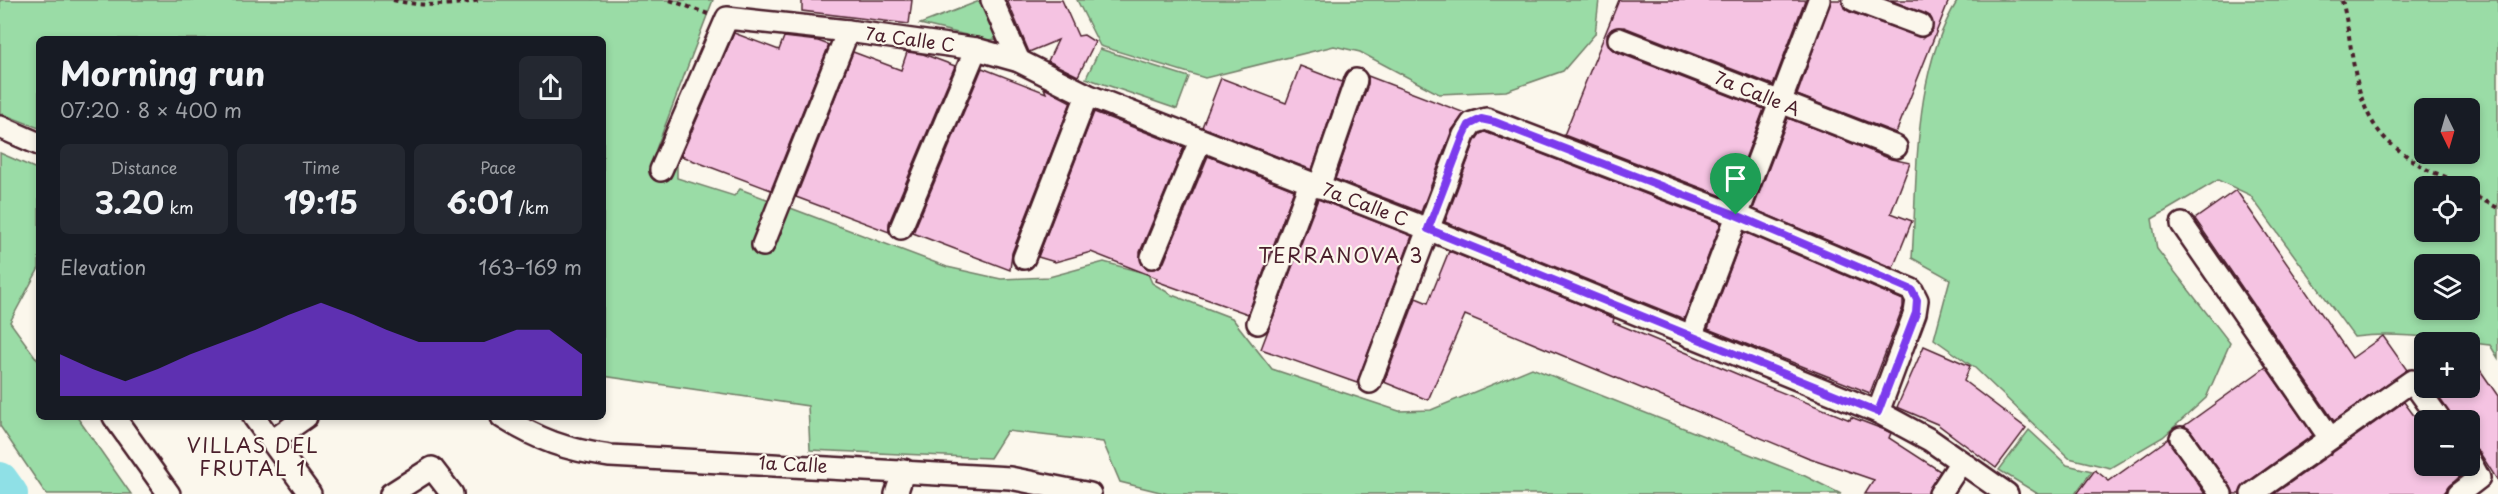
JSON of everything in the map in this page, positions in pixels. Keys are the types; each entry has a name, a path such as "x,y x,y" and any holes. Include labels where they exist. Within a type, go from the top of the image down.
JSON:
{"street":[{"path":"992,0 1019,61"},
{"path":"1691,337 1819,0"},
{"path":"1854,0 1921,25"},
{"name":"7a Calle C","path":"727,18 848,31 976,49 1019,61 1088,95 1200,141 1428,229 1878,412 1930,440 2007,494"},
{"path":"662,170 727,18"},
{"path":"763,244 848,31"},
{"name":"7a Calle A","path":"1619,39 1896,147"},
{"path":"901,228 976,49"},
{"path":"1258,323 1356,80"},
{"path":"1024,258 1088,95"},
{"path":"1370,382 1464,135 1469,125 1476,120 1495,122 1736,215 1906,287 1916,295 1916,313 1878,412"},
{"path":"0,127 36,143"},
{"path":"1152,257 1200,141"},
{"path":"2182,224 2330,438"},
{"path":"2252,494 2412,381 2433,410"},
{"path":"116,420 169,494"},
{"path":"256,420 310,494"},
{"path":"272,441 302,420"},
{"name":"1a Calle","path":"507,420 561,448 610,456 904,470 1010,478 1090,494"},
{"path":"2181,438 2221,494"},
{"path":"1940,494 1961,462"},
{"path":"391,494 432,468 452,494"},
{"path":"896,494 904,470"},
{"path":"2458,494 2480,478 2479,476"}],"path":[{"path":"393,0 421,6 456,5 481,0"},
{"path":"670,0 694,11 727,18"},
{"path":"2342,0 2349,26 2356,84 2368,111 2388,142 2426,169 2444,176"},
{"path":"2480,198 2498,208"}],"green space":[{"path":"0,0 713,0 655,152 677,164 677,178 734,196 740,189 947,267 1001,279 1049,277 1104,262 1148,274 1152,283 1172,295 1232,318 1272,369 1399,411 1431,410 1532,368 1805,476 1841,494 1168,494 1120,482 1103,442 1007,431 990,458 810,450 808,406 606,376 606,36 36,36 36,127 0,113"},
{"path":"982,0 999,30 996,39 987,40 920,24"},
{"path":"1077,0 1599,0 1595,34 1563,71 1506,91 1439,94 1360,52 1334,46 1205,78 1100,46"},
{"path":"1958,0 2498,0 2498,358 2490,345 2480,344 2480,332 2414,332 2414,337 2371,335 2354,337 2250,195 2218,180 2152,219 2157,249 2230,343 2206,398 2163,437 2110,468 2069,458 1975,368 1934,339 1950,279 1912,258 1920,125 1932,59 1943,29"},
{"path":"1100,49 1189,77 1177,109 1086,78"},
{"path":"0,153 36,169 36,274 10,322 36,358 36,420 79,420 131,494 46,494 0,426"},
{"path":"2029,430 2067,465 2092,471 2075,494 2038,494 1999,470"}],"building":[{"path":"802,0 912,0 909,24 802,11"},
{"path":"1007,0 1062,0 1078,36 1084,35 1095,42 1078,76 1048,61 1058,40 1029,52"},
{"path":"1619,0 1805,0 1773,85 1624,27 1612,29 1607,35 1609,46 1614,51 1764,109 1730,199 1564,135"},
{"path":"1831,0 1842,0 1844,8 1850,12 1923,38 1933,29 1930,16 1890,0 1949,0 1896,133 1797,95"},
{"path":"734,33 779,50 784,37 818,41 829,45 771,190 681,156"},
{"path":"853,52 901,70 907,52 923,54 955,66 889,223 889,232 796,197"},
{"path":"1300,66 1342,82 1312,170 1202,127 1221,78 1286,103"},
{"path":"982,68 1046,93 1044,88 1071,102 1012,253 1010,270 913,233"},
{"path":"1368,76 1465,113 1452,130 1421,212 1335,179 1368,84"},
{"path":"1094,112 1184,147 1140,252 1142,264 1148,269 1159,267 1164,262 1208,156 1294,190 1248,314 1156,281 1157,278 1091,252 1055,262 1038,257"},
{"path":"1788,118 1891,159 1910,163 1891,213 1912,221 1893,268 1753,209"},
{"path":"1485,132 1721,223 1684,319 1445,222 1475,141 1480,134"},
{"path":"2236,190 2352,358 2383,336 2407,370 2334,421 2195,219"},
{"path":"1318,199 1412,236 1357,383 1261,349"},
{"path":"1744,232 1903,300 1903,307 1870,393 1708,329"},
{"path":"1449,251 1614,318 1613,322 1761,384 1850,420 1851,417 1885,430 1891,433 1889,438 1940,471 1927,494 1865,494 1874,480 1807,457 1465,315 1428,400 1384,382 1416,298 1428,303"},
{"path":"1924,346 1970,366 1964,381 2026,428 1996,468 1937,424 1897,407"},
{"path":"2266,367 2313,435 2245,484 2239,494 2234,494 2191,431 2184,426"},
{"path":"2480,370 2498,396 2498,481 2480,453 2480,410 2447,410 2439,398 2480,398"},
{"path":"2404,402 2414,416 2414,476 2460,476 2443,494 2274,494"},
{"path":"2168,439 2205,494 2077,494 2095,470 2109,481"}],"waterway":[{"path":"0,480 10,494"}],"district":[{"name":"TERRANOVA 3","path":"1341,256"},
{"name":"VILLAS DEL FRUTAL 1","path":"253,458"}],"route":[{"path":"1481,119 1495,122 1736,215 1915,292 1916,313 1878,412 1428,229 1464,135 1469,125 1481,119"}]}
